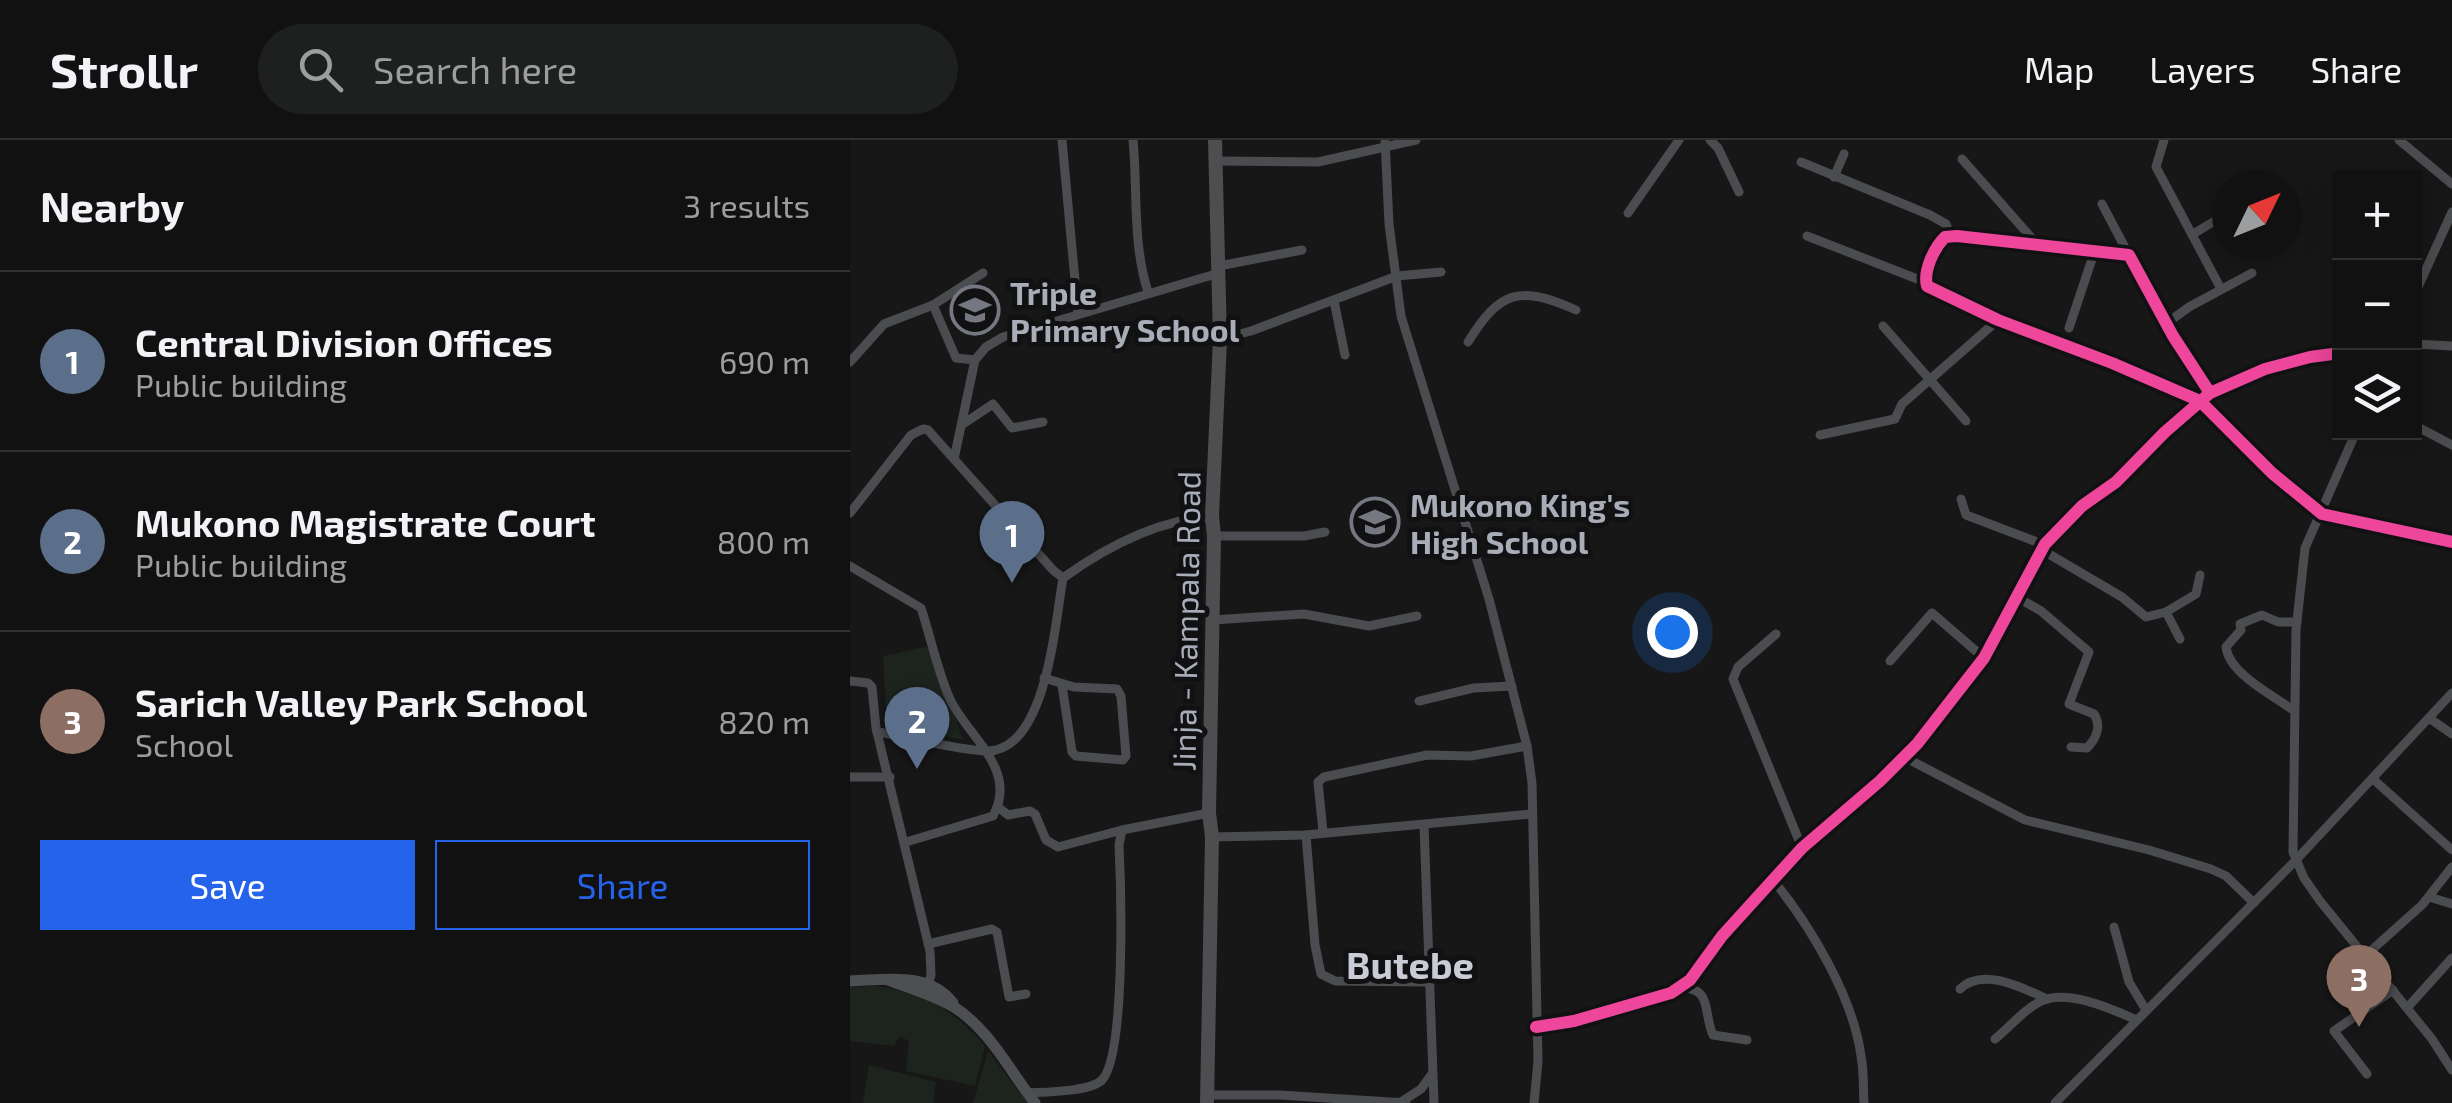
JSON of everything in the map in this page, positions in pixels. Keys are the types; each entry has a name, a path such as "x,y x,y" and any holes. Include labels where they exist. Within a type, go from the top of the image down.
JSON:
{"highway":[{"name":"Jinja - Kampala Road","path":"1207,1099 1212,516 1220,340 1216,140"}],"main road":[{"path":"850,982 914,980 927,989 940,988 957,1010 979,1028 1031,1098"}],"street":[{"path":"1062,140 1078,314"},
{"path":"1133,140 1136,230 1148,292"},
{"path":"1214,162 1318,162 1386,142 1416,140"},
{"path":"1628,214 1679,140"},
{"path":"1710,140 1718,148 1739,192"},
{"path":"2164,140 2156,167 2221,289"},
{"path":"2398,140 2452,184"},
{"path":"1386,142 1389,224 1401,316 1489,599 1527,746 1532,782 1538,1060 1534,1103"},
{"path":"1834,177 1844,154"},
{"path":"1962,159 2036,243"},
{"path":"1800,162 1930,216 1946,224 1951,237"},
{"path":"2102,204 2167,324 2210,393"},
{"path":"2422,278 2452,212"},
{"path":"2193,234 2212,223"},
{"path":"1807,236 1925,282 1941,294 1998,320 2200,401 2272,473 2322,514 2452,542"},
{"path":"1925,282 1935,250 1945,237 2128,255"},
{"path":"954,458 975,360 986,347 1003,337 1219,269 1302,250"},
{"path":"2069,328 2095,250"},
{"path":"850,362 884,324 933,305 983,272"},
{"path":"1220,340 1397,276 1441,272"},
{"path":"2167,324 2252,273"},
{"path":"1468,342 1490,309 1507,299 1544,296 1576,310"},
{"path":"1334,300 1346,354"},
{"path":"933,305 956,358 975,360"},
{"path":"1820,435 1895,419 1902,404 1998,320"},
{"path":"1883,326 1966,420"},
{"path":"2422,344 2452,346"},
{"path":"1681,988 1802,848 1906,758 1984,658 2043,548 2082,506 2116,482 2210,393 2264,369 2332,353"},
{"path":"963,424 993,404 1012,428 1042,422"},
{"path":"850,513 922,428 932,432 1052,570 1064,578"},
{"path":"2422,429 2452,445"},
{"path":"2353,440 2307,541 2297,622 2291,840 2296,862 2320,901 2452,1070"},
{"path":"1962,499 1966,515 2043,548 2122,597 2146,617 2166,612 2196,594 2200,576"},
{"path":"877,732 990,752 1011,742 1028,726 1040,702 1064,578 1122,542 1188,518 1212,516"},
{"path":"1214,536 1304,536 1326,532"},
{"path":"850,566 921,608 949,698 970,733 990,752 998,779 998,808 993,816 906,842"},
{"path":"2016,596 2041,611 2088,652 2087,664 2069,700 2073,706 2094,714 2099,726 2087,748 2071,747"},
{"path":"2166,612 2180,639"},
{"path":"1213,620 1304,614 1369,626 1417,616"},
{"path":"1890,661 1932,614 1984,658"},
{"path":"2294,710 2240,670 2226,650 2241,630 2240,624 2257,616 2297,622"},
{"path":"1776,634 1738,667 1733,679 1802,848"},
{"path":"1044,678 1062,685 1117,689 1121,696 1126,756 1123,760 1076,756 1072,752 1062,685"},
{"path":"850,681 872,687 877,732 928,944 931,975 927,989"},
{"path":"1418,700 1473,688 1512,686"},
{"path":"2055,1103 2296,862 2452,694"},
{"path":"2429,718 2452,734"},
{"path":"1323,832 1318,782 1324,776 1427,755 1471,756 1527,746"},
{"path":"1906,758 2025,820 2211,869 2226,876 2254,902"},
{"path":"850,776 890,777"},
{"path":"2373,779 2452,850"},
{"path":"998,808 1008,814 1036,814 1046,840 1058,847 1209,813"},
{"path":"1212,837 1306,835 1531,814"},
{"path":"1424,825 1434,1103"},
{"path":"1031,1098 1092,1086 1104,1078 1110,1062 1120,980 1122,830"},
{"path":"1306,835 1321,974 1336,982 1428,982"},
{"path":"2365,956 2429,897 2452,867"},
{"path":"1774,881 1815,940 1854,1022 1862,1057 1864,1103"},
{"path":"2429,897 2452,904"},
{"path":"2114,927 2129,982 2146,1010"},
{"path":"928,944 992,929 997,932 1009,997 1026,994"},
{"path":"2406,1008 2452,958"},
{"path":"1960,989 1974,978 1989,978 2046,999 2086,1003 2137,1020"},
{"path":"1536,1027 1613,1010 1681,988 1696,990 1705,997 1713,1035 1747,1040"},
{"path":"2367,1074 2334,1031 2393,990"},
{"path":"1995,1040 2046,999"},
{"path":"1207,1099 1403,1103 1432,1074"}],"shaded area":[{"path":"930,646 963,740 887,724 883,656"},
{"path":"874,986 936,1004 973,1033 985,1046 975,1086 906,1071 909,1041 899,1036 894,1046 850,1041 850,987"},
{"path":"988,1051 1028,1103 973,1103"},
{"path":"869,1065 936,1082 933,1103 863,1103"}],"cycle path":[{"path":"2210,393 2173,336 2129,255 1957,236 1945,237 1933,253 1927,286 1998,320 2200,401 2272,473 2322,514 2452,542"},
{"path":"1536,1027 1574,1021 1671,993 1690,980 1722,936 1802,848 1917,744 1984,658 2045,544 2082,506 2116,482 2210,393 2265,369 2332,354"}],"place":[{"name":"Triple Primary School","path":"975,310"},
{"name":"Mukono King's High School","path":"1375,522"},
{"name":"Central Division Offices","path":"1012,583"},
{"name":"Mukono Magistrate Court","path":"917,769"},
{"name":"Sarich Valley Park School","path":"2359,1027"}],"district":[{"name":"Butebe","path":"1410,964"}]}
